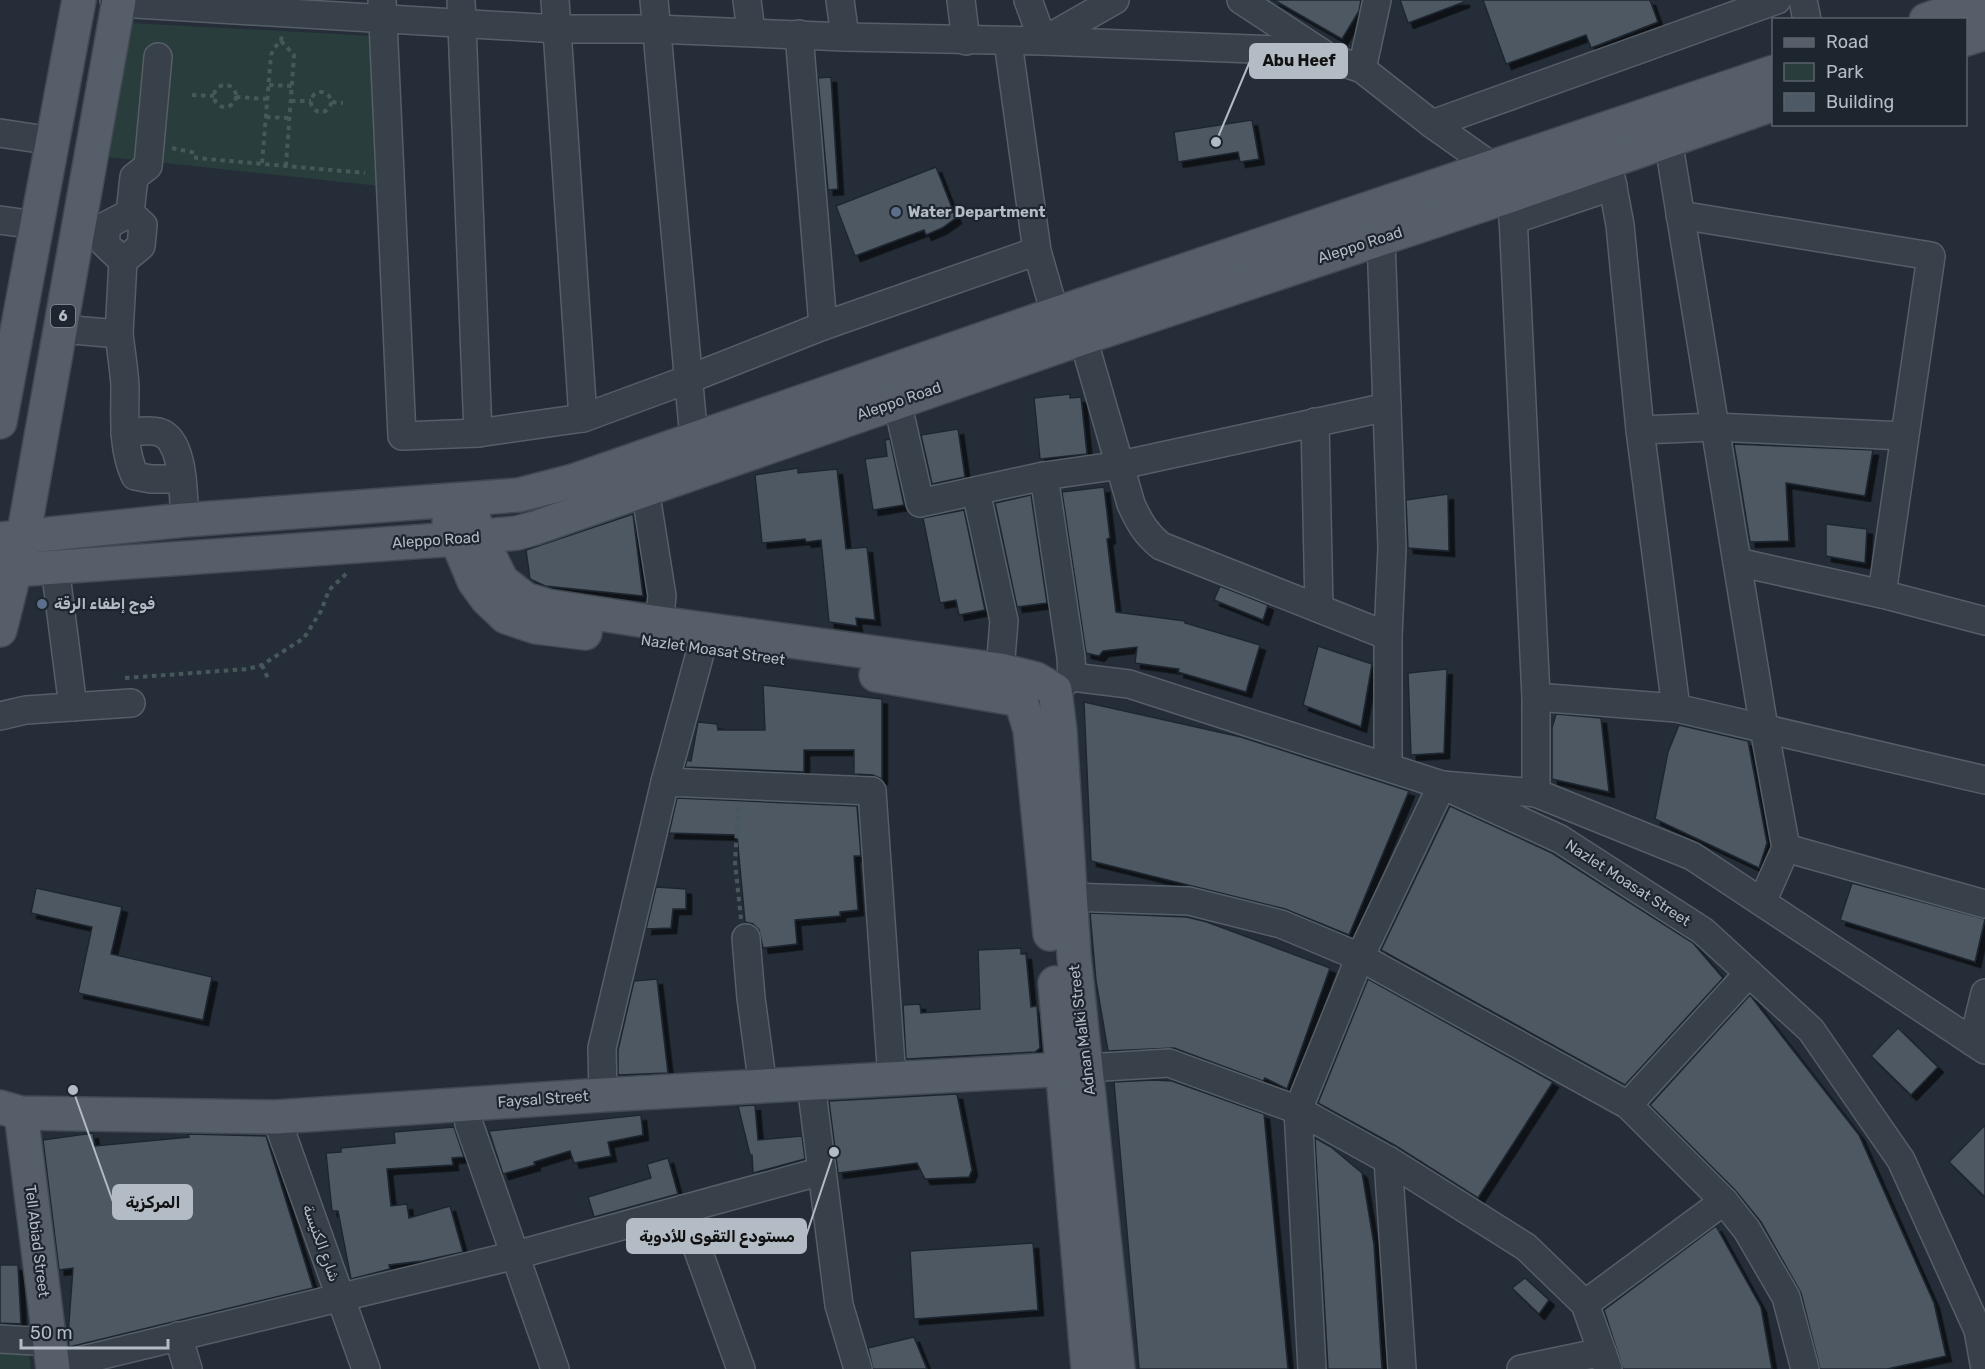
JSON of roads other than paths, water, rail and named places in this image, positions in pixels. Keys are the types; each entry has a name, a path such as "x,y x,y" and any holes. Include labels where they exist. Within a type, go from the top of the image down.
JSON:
{"main road":[{"path":"0,422 79,0"},
{"name":"6","path":"0,630 12,538 60,329 117,1"},
{"path":"1948,18 1982,15"},
{"path":"1967,36 1982,15"},
{"name":"Aleppo Road","path":"8,571 468,538 517,533 535,528 1083,338 1378,223 1493,167 1772,72"},
{"name":"Aleppo Road","path":"12,538 185,519 519,495 573,481 1055,314 1378,223 1513,208 1611,173 1668,139 1772,104"},
{"name":"Nazlet Moasat Street","path":"453,499 468,538 474,581 487,599 506,617 536,627 702,646 1021,700"},
{"name":"Nazlet Moasat Street","path":"468,538 502,581 525,599 548,606 1000,670 1063,683"},
{"name":"Adnan Malki Street","path":"1063,683 1060,732 1088,1369"},
{"name":"Adnan Malki Street","path":"1021,700 1030,730 1118,1369"},
{"name":"Faysal Street","path":"11,1110 276,1117 603,1095 1075,1069"},
{"name":"Tell Abiad Street","path":"11,1110 52,1359"}],"street":[{"path":"555,0 583,417"},
{"path":"654,0 694,439"},
{"path":"747,0 751,32"},
{"path":"840,0 845,37"},
{"path":"961,0 966,41"},
{"path":"1028,0 1043,41"},
{"path":"1043,41 1115,0"},
{"path":"1241,0 1328,57"},
{"path":"1362,69 1377,0"},
{"path":"1432,124 1734,7 1777,0"},
{"path":"1803,0 1807,18"},
{"path":"117,1 283,13 383,10 462,12 557,29 656,29 1278,50 1328,57 1362,69 1432,124 1493,167"},
{"path":"383,10 402,436 478,433 583,417 689,379 822,326 1037,251"},
{"path":"462,12 478,433"},
{"path":"799,34 822,326"},
{"path":"1008,42 1037,251 1055,314 1083,338 1131,504 1140,525 1149,537 1161,546 1388,636"},
{"path":"158,57 148,166 134,177 130,213 107,225 105,244 123,261 119,334 125,383 125,433 129,462 135,476 151,479 182,479"},
{"path":"0,133 52,141"},
{"path":"1668,139 1785,848 1762,902"},
{"path":"1611,173 1620,225 1640,430 1676,708"},
{"path":"1513,208 1536,697 1536,793"},
{"path":"1680,215 1931,256 1882,594"},
{"path":"0,220 36,225"},
{"path":"1378,223 1392,548 1388,636 1388,767"},
{"path":"60,329 119,334"},
{"path":"897,402 920,503 1044,476 1121,465 1387,406"},
{"path":"1315,422 1319,608"},
{"path":"1640,430 1715,427 1904,436"},
{"path":"125,433 160,432 173,442 182,479 185,519"},
{"path":"1044,476 1071,657 1063,683"},
{"path":"645,489 662,597 659,623"},
{"path":"976,491 1004,621 1000,670"},
{"path":"1737,562 1882,594 1985,621"},
{"path":"55,567 73,707"},
{"path":"603,1095 602,1048 665,782 702,646"},
{"name":"Nazlet Moasat Street","path":"1021,700 1063,683 1129,684 1442,784 1560,839 1703,931 1811,1030 1901,1160 1978,1330 1978,1368"},
{"path":"1536,697 1676,708 1985,780"},
{"path":"0,700 26,710"},
{"path":"0,716 26,710 131,703"},
{"path":"665,782 872,791 892,1079"},
{"path":"1312,1369 1298,1110 1360,957 1442,784 1536,793 1692,856 1979,1046 1985,993"},
{"path":"1785,848 1985,904"},
{"path":"1069,897 1189,901 1281,924 1360,957 1628,1105 1724,1201 1747,1230 1786,1297 1805,1369"},
{"path":"746,938 751,998 763,1087"},
{"path":"1628,1105 1749,973"},
{"path":"1075,1069 1169,1063 1298,1110 1388,1160 1526,1247 1585,1304 1605,1361 1521,1369"},
{"path":"811,1084 840,1305 858,1369"},
{"path":"467,1105 469,1124 555,1369"},
{"name":"شارع الكنيسة","path":"276,1117 366,1369"},
{"path":"1388,1160 1402,1369"},
{"path":"0,1338 52,1359 178,1336 516,1256 822,1171"},
{"path":"1585,1304 1724,1201"},
{"path":"683,1209 741,1369"},
{"path":"178,1336 188,1369"}],"place":[{"name":"Abu Heef","path":"1216,142"},
{"name":"Water Department","path":"896,212"},
{"name":"فوج إطفاء الرقة","path":"42,604"},
{"name":"المركزية","path":"73,1090"},
{"name":"مستودع التقوى للأدوية","path":"834,1152"}]}
